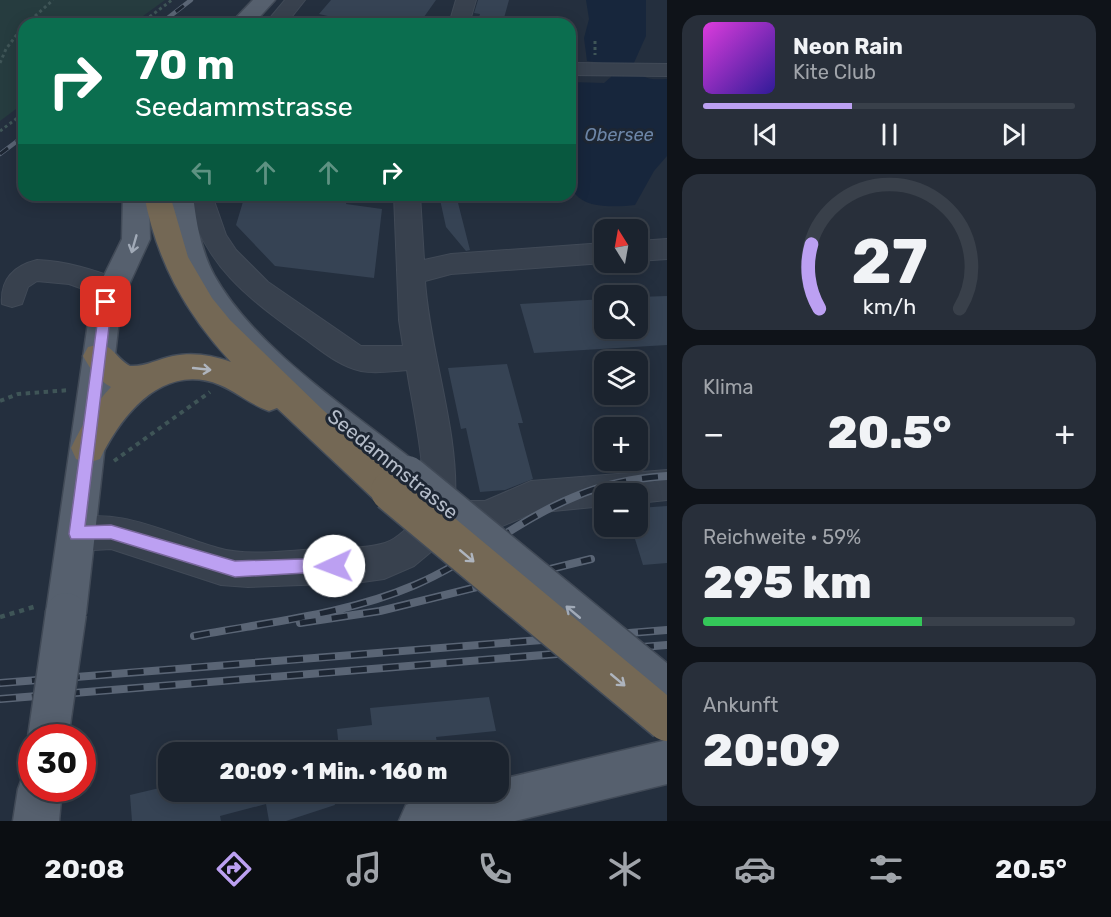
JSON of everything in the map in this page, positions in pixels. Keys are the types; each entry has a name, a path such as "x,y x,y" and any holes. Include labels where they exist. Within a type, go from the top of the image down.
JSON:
{"highway":[{"path":"158,201 163,229 174,261 203,312 254,367 352,459"},
{"path":"99,356 116,377 130,381 145,380 182,368 221,372 272,399 352,459 399,484 667,721"},
{"path":"98,457 98,428 116,402 145,380"}],"main road":[{"path":"49,724 60,607 98,457 99,356 106,302 136,239 136,201"},
{"name":"Seedammstrasse","path":"181,201 186,231 198,270 205,285 232,321 399,484 667,689"},
{"path":"422,821 667,762"},
{"path":"36,821 38,802"}],"street":[{"path":"280,18 295,0"},
{"path":"461,18 466,0"},
{"path":"576,69 667,70"},
{"path":"200,201 203,220 223,255 254,287 304,324 358,358 420,356"},
{"path":"77,534 111,532 235,569 320,567 384,561 411,547 437,519 440,473 413,320 407,201"},
{"path":"648,250 667,249"},
{"path":"410,274 451,264 594,254"},
{"path":"12,296 12,286 19,275 36,269 87,278 111,288"},
{"path":"437,519 486,517 531,497 667,485"}],"path":[{"path":"33,18 53,0"},
{"path":"148,18 172,0"},
{"path":"0,63 6,49 18,34"},
{"path":"0,131 18,118"},
{"path":"0,401 18,393 74,389"},
{"path":"98,457 213,389"},
{"path":"0,617 60,607"}],"green space":[{"path":"0,0 165,0 140,18 18,18 18,108 0,121"}],"water":[{"name":"Obersee","path":"586,0 646,0 646,36 633,65 640,74 647,78 667,79 667,156 654,171 635,205 595,205 576,195 576,82 604,83 611,77 603,63 587,61 584,38 589,19"}],"building":[{"path":"331,0 436,0 423,18 336,18 319,14"},
{"path":"478,0 509,0 504,18 479,18 480,14 474,13"},
{"path":"243,201 347,201 346,204 382,209 374,278 275,266 236,225"},
{"path":"440,201 458,201 470,250 466,251 446,227"},
{"path":"667,296 667,345 534,353 520,304 594,300 594,339 648,339 648,297"},
{"path":"507,364 523,423 518,423 533,479 505,490 480,492 466,428 461,429 448,368"},
{"path":"667,506 667,563 643,565 634,537 648,537 648,507"},
{"path":"489,697 496,731 436,737 437,742 338,742 337,729 372,725 370,708"},
{"path":"158,788 158,802 334,802 335,805 286,821 269,821 266,804 220,816 221,821 132,821 130,795"}],"railway":[{"path":"168,18 191,0"},
{"path":"0,154 18,140"},
{"path":"194,636 334,611 388,595 436,575 533,517 574,497 620,482 667,476"},
{"path":"300,623 380,611 591,559"},
{"path":"0,683 667,630"},
{"path":"0,699 667,645"}],"route":[{"path":"106,302 77,534 111,532 221,567 235,569 334,566"}]}
